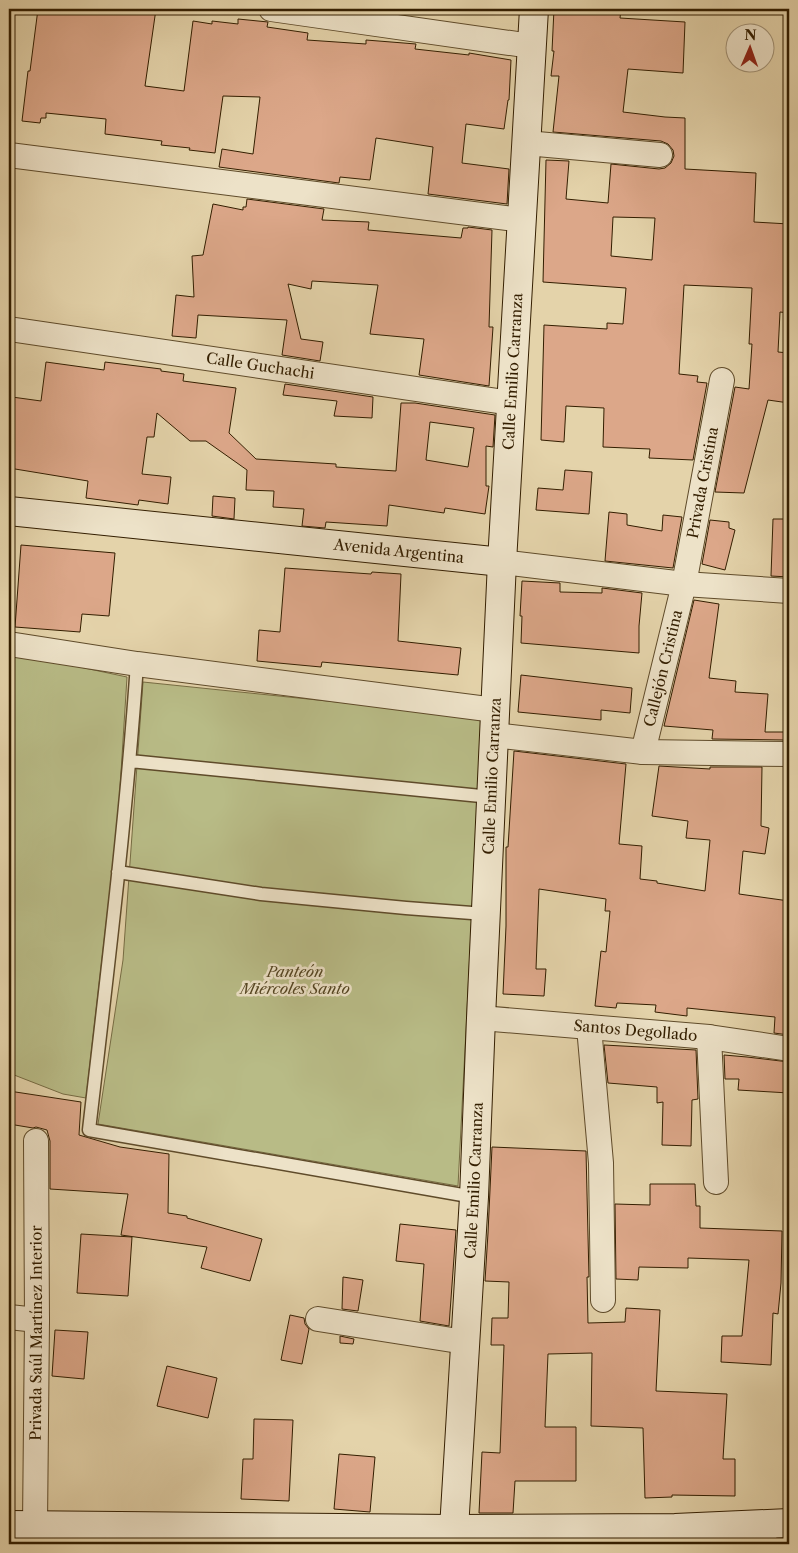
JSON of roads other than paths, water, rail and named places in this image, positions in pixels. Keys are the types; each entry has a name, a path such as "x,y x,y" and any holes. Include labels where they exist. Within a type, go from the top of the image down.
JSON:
{"street":[{"path":"271,9 531,46"},
{"name":"Calle Emilio Carranza","path":"454,1536 474,1197 502,562 534,9"},
{"path":"526,143 660,155"},
{"path":"9,155 522,220"},
{"name":"Calle Guchachi","path":"9,329 511,402"},
{"name":"Privada Cristina","path":"684,584 722,380"},
{"name":"Avenida Argentina","path":"9,511 502,562 684,584 789,591"},
{"name":"Callejón Cristina","path":"643,752 684,584"},
{"path":"9,644 495,722 643,752 789,754"},
{"name":"Santos Degollado","path":"481,1018 709,1037 789,1049"},
{"path":"589,1027 601,1163 603,1300"},
{"path":"709,1037 716,1182"},
{"name":"Privada Saúl Martínez Interior","path":"22,1525 37,1320 36,1141"},
{"path":"9,1317 37,1320"},
{"path":"318,1320 466,1342"},
{"path":"22,1525 454,1536 674,1536 773,1530"}],"lane":[{"path":"137,664 130,761 89,1130 474,1197"},
{"path":"130,761 491,797"},
{"path":"118,872 261,894 485,914"}],"park label":[{"name":"Panteón Miércoles Santo","path":"295,980"}]}
